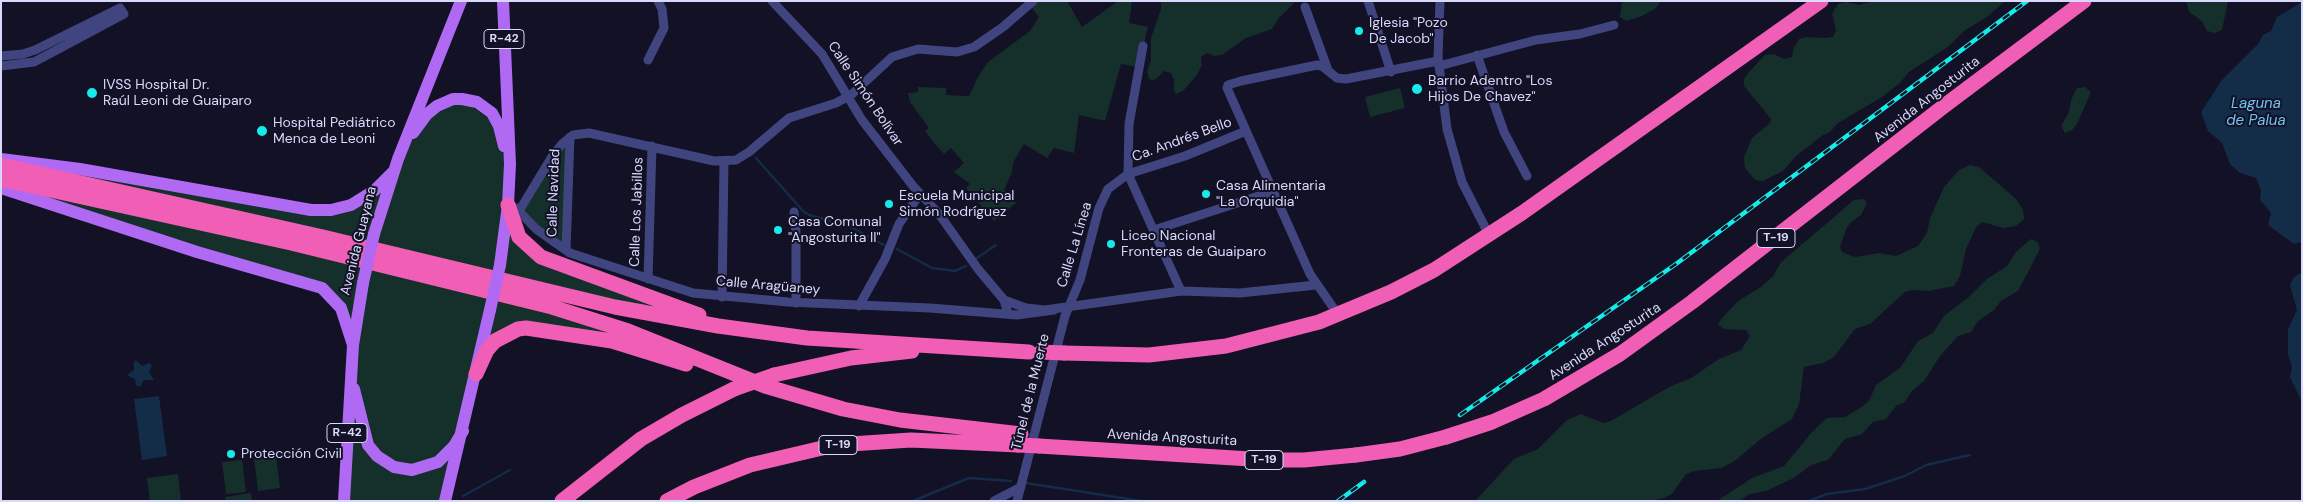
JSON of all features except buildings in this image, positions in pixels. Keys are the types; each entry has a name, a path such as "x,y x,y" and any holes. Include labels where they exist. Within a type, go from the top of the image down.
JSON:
{"highway":[{"path":"562,501 641,440 682,414 734,389 769,381 831,362 888,353 939,350 1149,355 1206,350 1290,331 1339,316 1409,284 1489,234 1579,174 1820,1"},
{"name":"Avenida Angosturita","path":"1020,440 1172,454 1267,460 1304,460 1400,449 1446,437 1517,412 1544,399 1620,354 1692,302 1952,100 2084,1"},
{"path":"1,165 323,237 615,307 748,331 807,338 1035,352"},
{"path":"1,179 300,245 552,307 620,328 769,381 814,402 882,417 1020,440"},
{"path":"512,204 519,237 541,257 681,309 748,331"},
{"path":"476,374 487,350 495,341 505,334 526,328 612,341 769,381"},
{"name":"T-19","path":"668,501 694,487 750,465 835,445 911,440 1020,440"}],"main road":[{"name":"Avenida Guayana","path":"344,501 351,364 362,283 374,234 393,172 461,1"},
{"name":"R-42","path":"445,501 476,374 512,204 503,1"},
{"path":"398,159 427,114 446,102 470,100 486,108 497,119 506,154 512,204"},
{"path":"1,158 80,169 311,210 331,210 351,205 375,190 393,172"},
{"path":"1,188 197,252 322,288 341,308 353,345"},
{"path":"351,364 355,394 365,437 372,451 384,462 394,467 412,470 429,466 446,456 463,431"}],"street":[{"path":"648,60 664,28 662,9 658,1"},
{"name":"Calle Simón Bolívar","path":"772,1 822,54 866,126 920,194 939,214 978,269 1004,300"},
{"path":"512,204 570,137 581,133 589,133 724,162 742,158 789,118 836,103 848,96 892,57 918,49 957,52 974,47 1003,27 1033,1"},
{"path":"1368,1 1391,72"},
{"path":"1440,1 1439,64 1447,129 1458,170 1470,200 1489,234"},
{"path":"1305,7 1328,70"},
{"path":"1,56 23,54 35,50 120,8 124,14 34,62 1,66"},
{"path":"1339,316 1316,285 1227,88 1228,85 1317,65 1328,70 1337,78 1346,80 1439,64 1536,40 1590,32 1614,25"},
{"path":"1143,46 1129,124 1128,174 1182,291"},
{"path":"1477,55 1504,132 1526,176"},
{"name":"Ca. Andrés Bello","path":"1128,174 1144,171 1246,131"},
{"name":"Calle Navidad","path":"566,250 570,137"},
{"name":"Calle Los Jabillos","path":"648,280 652,146"},
{"path":"722,297 724,162"},
{"name":"Calle La Línea","path":"1071,305 1103,200 1112,185 1128,174"},
{"path":"1154,230 1274,191"},
{"path":"859,306 885,259 899,224 920,194"},
{"name":"Calle Aragüaney","path":"512,204 536,230 566,250 648,280 693,293 722,297 796,303 930,308 1024,316 1071,305 1182,291 1240,293 1316,285"},
{"path":"794,212 796,231 796,303"},
{"path":"1004,300 1026,308 1057,309"},
{"path":"1004,300 1008,314"},
{"name":"Túnel de la Muerte","path":"1018,488 1065,316 1071,305"},
{"name":"Túnel de la Muerte","path":"1018,488 1057,309"},
{"path":"994,501 1018,488"},
{"path":"1016,501 1018,488"}],"green space":[{"path":"1033,1 1067,1 1082,27 1118,1 1132,1 1129,23 1148,27 1138,67 1121,64 1105,121 1079,115 1074,153 1054,148 1047,158 1024,144 1013,163 1012,172 1004,190 1016,203 994,221 966,188 970,184 954,172 964,163 951,148 944,154 934,143 925,131 929,128 910,102 908,93 918,92 918,87 946,88 946,95 969,96 979,75 988,62 1030,31 1039,17 1029,4"},
{"path":"1161,1 1295,2 1278,19 1272,29 1246,38 1222,55 1214,56 1207,53 1201,57 1202,65 1197,75 1183,91 1176,94 1171,73 1164,71 1156,79 1152,80 1149,79 1147,71 1151,60 1151,38 1161,9"},
{"path":"1622,1 1661,1 1656,8 1642,16 1626,21 1620,17"},
{"path":"1872,1 2005,1 1987,17 1964,31 1948,47 1909,72 1900,83 1882,97 1838,123 1830,132 1823,135 1795,157 1783,171 1763,181 1755,180 1745,168 1744,157 1752,138 1770,123 1771,119 1744,86 1744,79 1765,55 1774,54 1784,59 1792,57 1793,50 1799,39 1807,37 1833,37 1836,30 1832,14 1838,4 1846,2 1859,5"},
{"path":"2186,1 2228,1 2222,30 2215,33 2207,31 2202,21 2189,12"},
{"path":"2085,87 2091,92 2077,124 2072,130 2065,133 2061,126 2069,112 2071,100 2077,88"},
{"path":"1400,88 1405,108 1370,117 1365,97"},
{"path":"462,99 499,126 519,237 569,269 748,331 1,159 331,210 375,190 420,123"},
{"path":"568,138 566,250 519,211"},
{"path":"1970,165 1979,167 2016,199 2023,209 2024,218 2022,221 2016,226 2004,228 1982,222 1976,227 1966,249 1960,276 1954,286 1929,291 1913,290 1905,292 1870,324 1855,329 1834,357 1823,363 1804,367 1799,404 1792,419 1762,438 1736,460 1722,468 1694,471 1686,474 1672,494 1651,501 1475,501 1514,459 1538,449 1567,420 1581,414 1603,423 1611,421 1669,387 1691,378 1719,359 1741,350 1750,336 1746,330 1724,329 1718,324 1722,318 1738,301 1761,287 1773,276 1781,262 1854,200 1863,199 1866,201 1866,205 1861,215 1851,222 1846,229 1840,247 1842,252 1855,257 1879,253 1896,256 1918,246 1927,233 1930,218 1944,187 1959,170"},
{"path":"1,179 552,307 765,386 592,337 515,335 485,358 445,501 344,501 353,345 329,292 156,239"},
{"path":"2031,239 2038,242 2040,249 2018,291 2001,301 1994,310 1978,321 1971,332 1958,336 1940,356 1924,381 1912,391 1904,403 1897,405 1886,419 1873,422 1862,434 1845,439 1828,460 1811,465 1794,478 1766,491 1750,494 1739,501 1717,501 1752,478 1784,466 1812,432 1827,418 1845,417 1869,401 1876,385 1900,368 1918,341 1933,333 1944,316 1970,296 1987,279 2007,266 2016,252"},
{"path":"276,455 280,488 258,491 254,458"},
{"path":"242,460 246,492 226,494 222,462"},
{"path":"178,474 181,501 150,501 147,478"},
{"path":"251,493 252,501 226,501 225,497"}],"water":[{"name":"Laguna de Palua","path":"2302,2 2302,242 2294,244 2268,225 2271,213 2260,200 2261,190 2256,178 2240,173 2230,164 2222,143 2208,131 2201,112 2222,80 2258,44 2263,35 2271,31 2277,17"},
{"path":"2302,272 2302,402 2290,377 2292,367 2288,354 2288,329 2297,310 2290,285 2294,277"},
{"path":"136,360 142,366 149,363 152,365 149,372 154,380 144,380 140,387 136,385 135,379 127,375 134,370 134,362"},
{"path":"159,396 167,456 142,460 134,399"}],"waterway":[{"path":"756,158 803,211 809,215 849,226 884,245"},
{"path":"977,258 996,245"},
{"path":"897,249 932,268 955,271 966,266"},
{"path":"1809,501 1827,494 1865,489 1905,476 1926,465 1970,455"},
{"path":"463,496 510,470"},
{"path":"913,501 969,478 1011,481"},
{"path":"1026,483 1141,501"}],"railway":[{"path":"1460,415 1676,264 2027,1"},
{"path":"1338,501 1364,482"}],"place":[{"name":"Iglesia \"Pozo De Jacob\"","path":"1359,31"},
{"name":"Barrio Adentro \"Los Hijos De Chavez\"","path":"1417,89"},
{"name":"IVSS Hospital Dr. Raúl Leoni de Guaiparo","path":"92,93"},
{"name":"Hospital Pediátrico Menca de Leoni","path":"262,131"},
{"name":"Casa Alimentaria \"La Orquidia\"","path":"1206,194"},
{"name":"Escuela Municipal Simón Rodríguez","path":"889,204"},
{"name":"Casa Comunal \"Angosturita II\"","path":"778,230"},
{"name":"Liceo Nacional Fronteras de Guaiparo","path":"1111,244"},
{"name":"Protección Civil","path":"231,454"}]}
